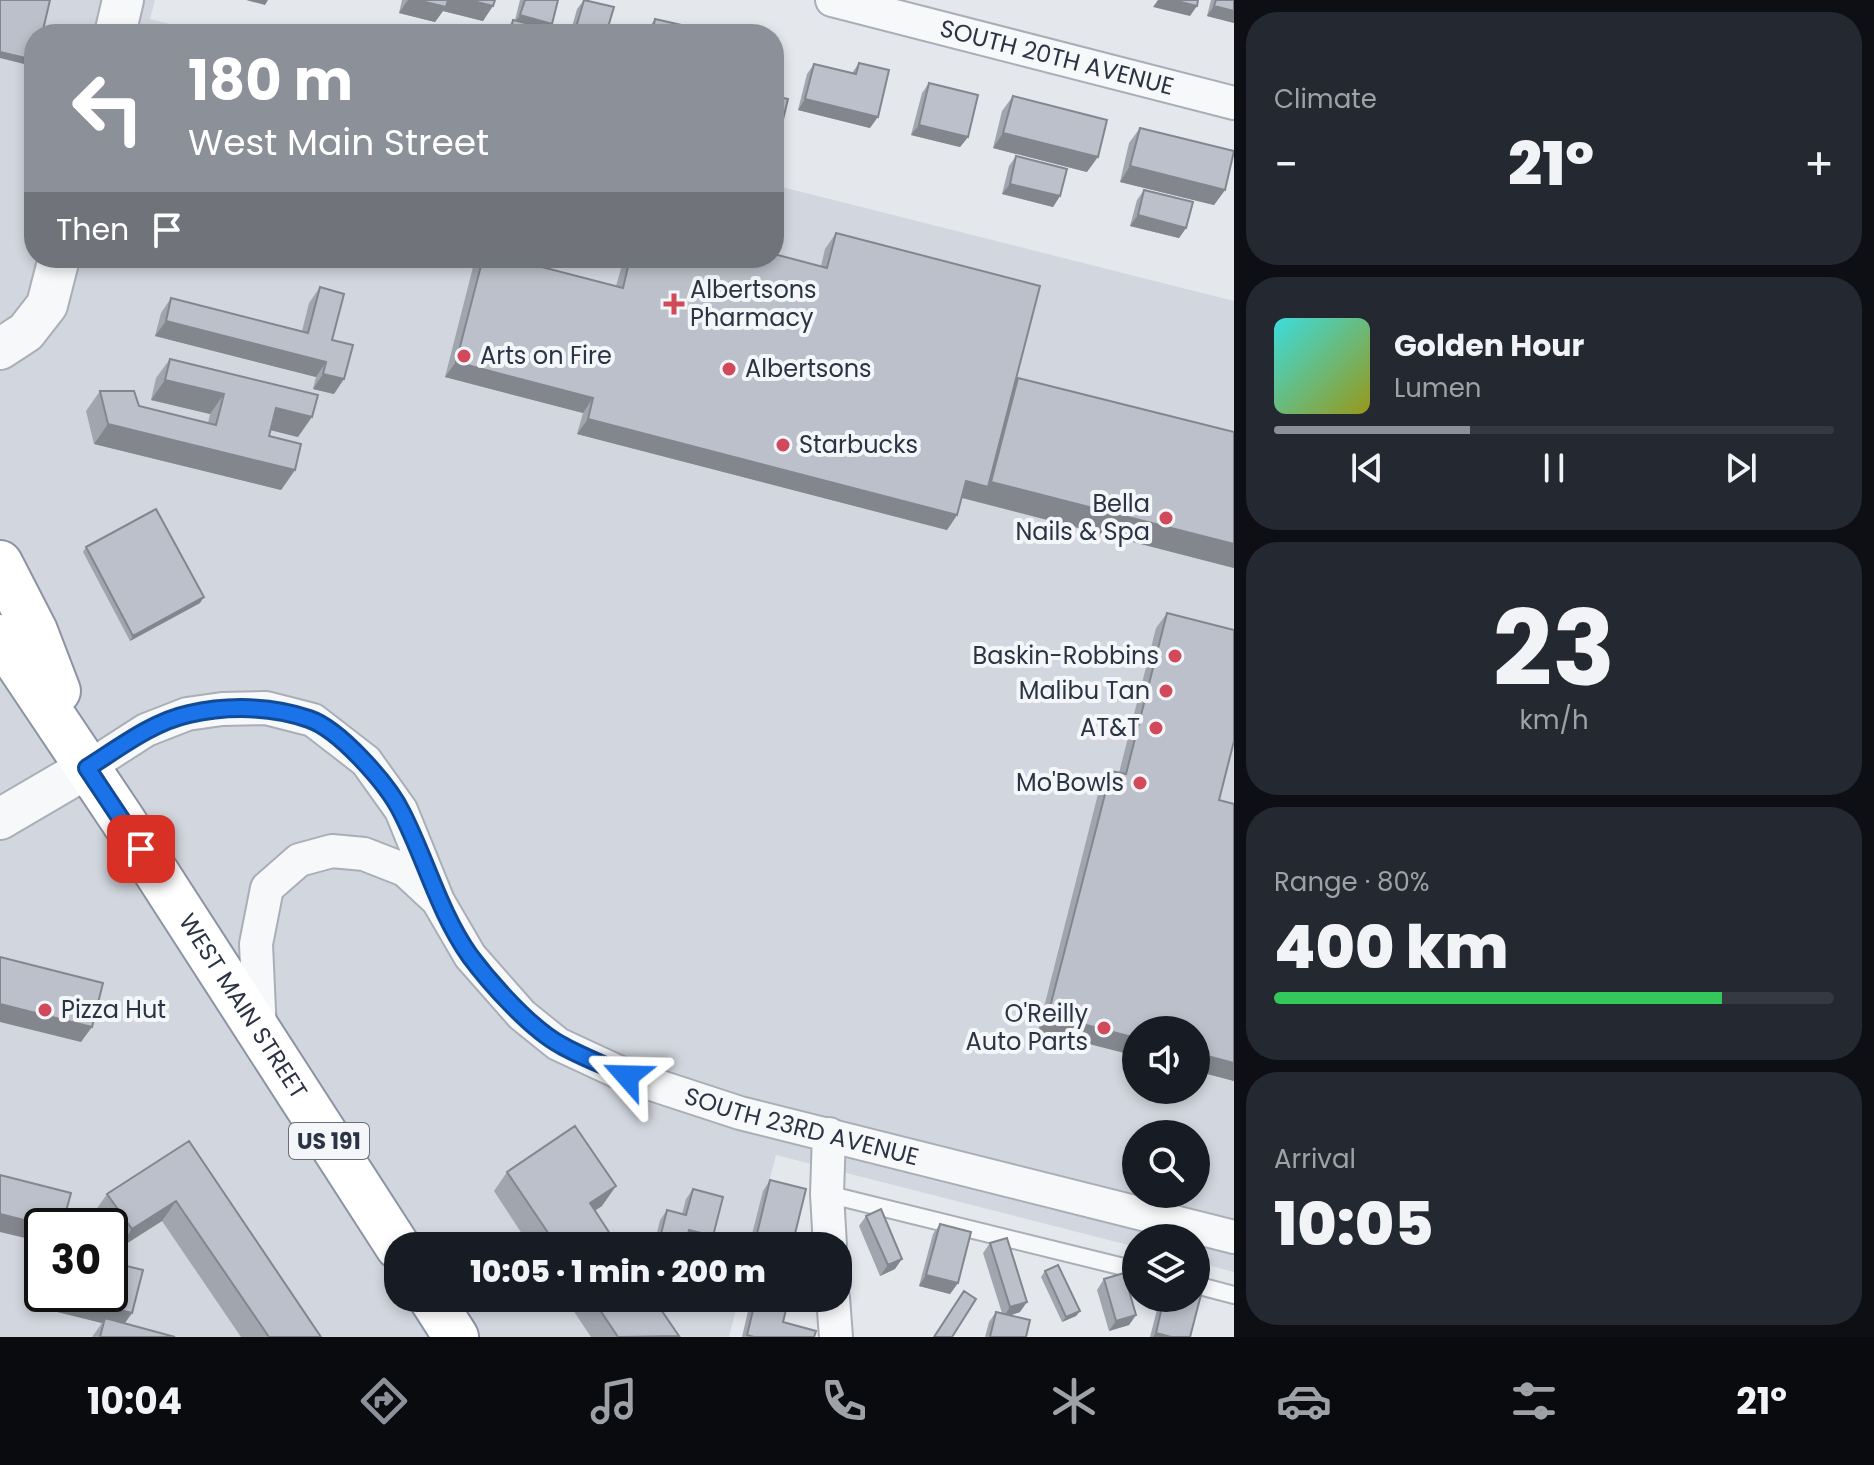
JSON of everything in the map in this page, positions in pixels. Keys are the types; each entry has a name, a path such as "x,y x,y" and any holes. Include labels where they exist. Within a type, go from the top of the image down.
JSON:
{"highway":[{"name":"WEST MAIN STREET","path":"0,563 35,631 87,768"},
{"name":"WEST MAIN STREET","path":"0,637 388,1232"},
{"path":"440,1312 456,1337"}],"street":[{"path":"117,24 123,0"},
{"name":"SOUTH 20TH AVENUE","path":"832,0 1234,103"},
{"path":"0,349 26,332 47,305 56,268"},
{"name":"SOUTH 23RD AVENUE","path":"87,768 146,730 187,714 266,708 313,720 366,761 401,810 438,901 470,956 522,1015 558,1044 627,1076 740,1113 1234,1237"},
{"path":"0,819 87,768"},
{"name":"SOUTH 23RD AVENUE","path":"261,1035 256,944 267,888 299,860 332,851 364,854 405,870 438,901"},
{"path":"829,1134 829,1232"},
{"path":"834,1312 836,1337"}],"lane":[{"path":"827,1194 1122,1267"},
{"path":"1210,1289 1234,1295"}],"shaded area":[{"path":"0,0 155,0 150,19 169,24 24,24 24,268 784,268 784,188 1234,301 1234,1272 1210,1266 1210,1224 1122,1224 1122,1243 776,1155 756,1232 384,1232 384,1312 735,1312 729,1337 0,1337"}],"building":[{"path":"0,0 50,0 44,24 24,24 24,58 0,52"},
{"path":"417,0 448,0 446,7"},
{"path":"469,0 495,0 493,6"},
{"path":"525,0 558,0 552,24 520,15"},
{"path":"584,0 614,7 609,24 577,24"},
{"path":"1173,0 1198,0 1197,6"},
{"path":"1216,0 1234,0 1234,11 1214,6"},
{"path":"655,19 677,24 654,24"},
{"path":"859,63 889,70 878,117 805,99 814,64 856,74"},
{"path":"929,83 978,95 968,137 919,125"},
{"path":"1013,96 1107,120 1098,157 1003,133"},
{"path":"1140,128 1234,151 1225,190 1130,166"},
{"path":"1016,156 1067,169 1060,196 1010,184"},
{"path":"1144,190 1193,202 1186,228 1138,215"},
{"path":"836,233 1040,286 988,487 966,481 957,515 588,419 593,398 456,362 480,268 546,268 623,288 628,268 784,268 784,257 827,268"},
{"path":"320,287 344,294 332,340 353,345 344,379 323,374 326,362 166,321 171,298 308,333"},
{"path":"170,359 318,395 312,417 276,408 269,436 301,444 295,470 108,424 100,391 134,391 139,406 216,425 224,394 165,380"},
{"path":"1018,378 1234,432 1234,544 991,482"},
{"path":"156,509 204,597 133,636 86,547"},
{"path":"1167,613 1234,630 1234,741 1219,800 1234,804 1234,1063 1210,1057 1210,1016 1122,1016 1122,1034 1048,1015 1111,771 1126,774"},
{"path":"0,957 103,983 92,1027 0,1004"},
{"path":"575,1126 616,1186 590,1203 609,1232 548,1232 507,1172"},
{"path":"189,1141 321,1337 269,1337 176,1201 132,1229 128,1223 128,1208 117,1208 107,1194"},
{"path":"0,1175 71,1193 67,1208 24,1208 24,1220 0,1214"},
{"path":"770,1180 806,1189 795,1232 757,1232"},
{"path":"693,1189 723,1197 714,1232 662,1232 667,1210 686,1215"},
{"path":"881,1209 902,1259 888,1265 866,1216"},
{"path":"940,1224 971,1232 958,1283 926,1275"},
{"path":"1007,1238 1027,1302 1010,1307 990,1243"},
{"path":"1058,1265 1080,1311 1066,1317 1045,1271"},
{"path":"128,1266 143,1270 132,1313 128,1312"},
{"path":"1122,1274 1122,1312 1135,1312 1136,1315 1116,1321 1104,1279"},
{"path":"964,1291 976,1299 952,1337 934,1337"},
{"path":"601,1312 663,1312 679,1336 618,1337"},
{"path":"753,1312 786,1312 783,1322 816,1331 814,1337 747,1335"},
{"path":"996,1312 1030,1320 1026,1337 990,1337"},
{"path":"1161,1312 1197,1312 1190,1337 1156,1333"},
{"path":"105,1318 175,1337 100,1337"}],"place":[{"name":"Albertsons Pharmacy","path":"674,304"},
{"name":"Arts on Fire","path":"464,356"},
{"name":"Albertsons","path":"729,369"},
{"name":"Starbucks","path":"783,445"},
{"name":"Bella Nails & Spa","path":"1166,518"},
{"name":"Baskin-Robbins","path":"1175,656"},
{"name":"Malibu Tan","path":"1166,691"},
{"name":"AT&T","path":"1156,728"},
{"name":"Mo'Bowls","path":"1140,783"},
{"name":"Pizza Hut","path":"45,1010"},
{"name":"O'Reilly Auto Parts","path":"1104,1028"}],"route":[{"path":"141,849 87,768 146,730 187,714 266,708 313,720 366,761 401,810 438,901 470,956 522,1015 558,1044 627,1076"}]}
